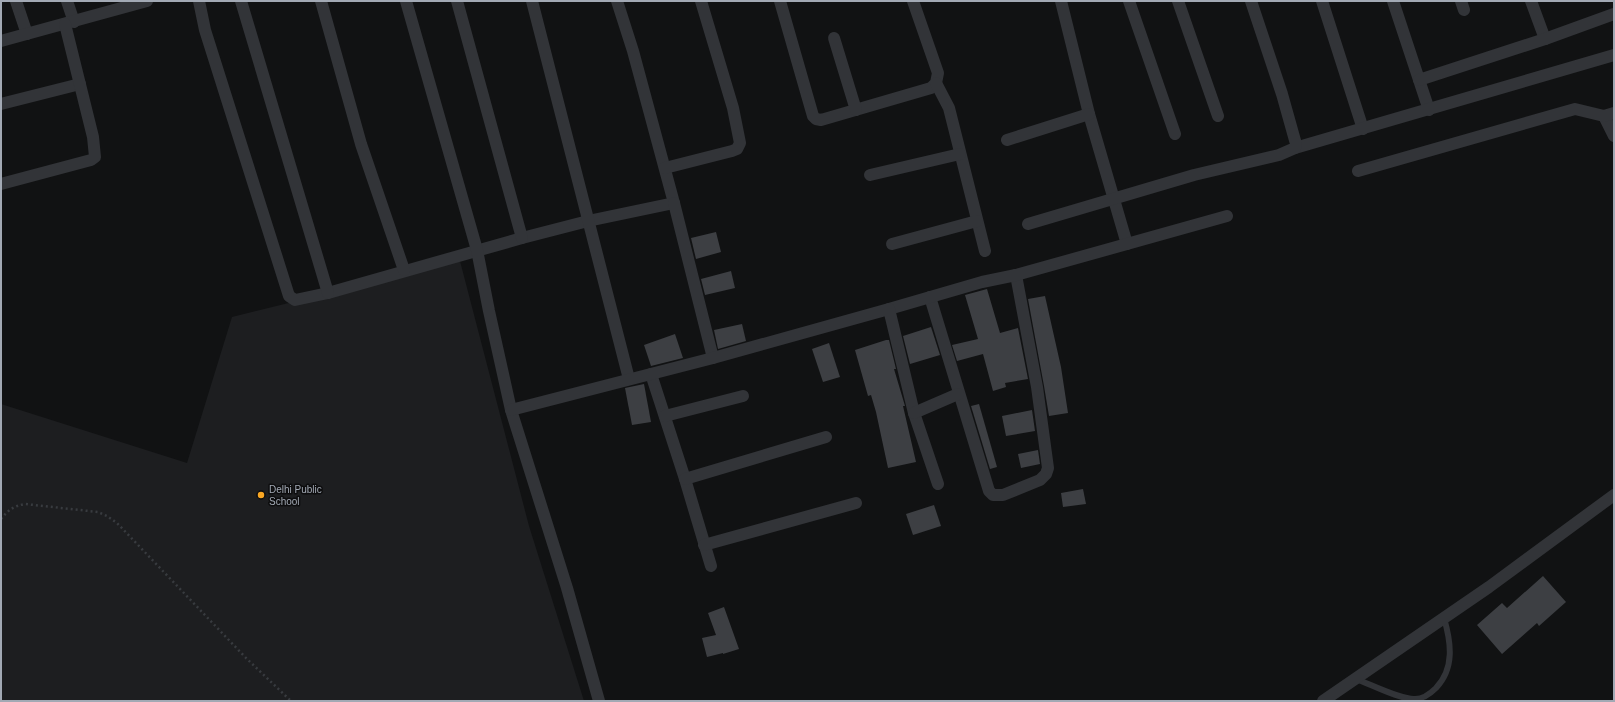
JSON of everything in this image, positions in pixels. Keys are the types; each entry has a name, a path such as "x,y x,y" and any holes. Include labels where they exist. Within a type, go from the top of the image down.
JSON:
{"street":[{"path":"16,1 27,34"},
{"path":"1,184 90,160 95,157 93,136 80,84 67,1"},
{"path":"1,41 147,1"},
{"path":"199,1 211,49 289,296 293,300 328,293 404,270 588,221 674,203"},
{"path":"241,1 328,293"},
{"path":"321,1 361,144 404,270"},
{"path":"406,1 477,250 488,311 511,410 567,588 599,701"},
{"path":"457,1 522,238"},
{"path":"532,1 629,379"},
{"path":"617,1 665,168 713,358"},
{"path":"665,168 737,149 740,143 733,108 701,1"},
{"path":"780,1 795,56 815,118 818,120 824,120 931,88 936,82 938,73 912,1"},
{"path":"1061,1 1089,114 1127,244"},
{"path":"1129,1 1176,134"},
{"path":"1178,1 1218,116"},
{"path":"1251,1 1282,94 1296,144 1295,148"},
{"path":"1322,1 1363,129"},
{"path":"1393,1 1429,110"},
{"path":"1531,1 1544,39"},
{"path":"1419,80 1544,39 1614,14"},
{"path":"834,38 856,110"},
{"path":"1028,224 1194,175 1279,155 1295,148 1614,55"},
{"path":"936,82 948,108 985,251"},
{"path":"1,104 80,84"},
{"path":"1358,171 1575,109 1609,114 1614,136"},
{"path":"1007,140 1089,114"},
{"path":"870,175 960,154"},
{"path":"511,410 713,358 888,310 982,282 1016,275 1227,216"},
{"path":"892,244 977,221"},
{"path":"930,297 958,394 989,491 993,495 1003,495 1044,477 1048,468 1037,387 1016,275"},
{"path":"888,310 914,412 938,484"},
{"path":"651,374 711,566"},
{"path":"914,412 958,394"},
{"path":"665,416 743,396"},
{"path":"685,479 826,437"},
{"path":"1322,701 1489,587 1614,495"},
{"path":"704,545 856,503"}],"lane":[{"path":"1356,679 1387,691 1415,699 1433,692 1441,683 1448,668 1449,636 1444,618"}],"path":[{"path":"1,519 7,512 16,506 25,504 98,512 107,516 117,523 246,658 291,701"}],"shaded area":[{"name":"Delhi Public School","path":"460,261 529,526 584,701 1,701 1,404 187,463 232,317"}],"building":[{"path":"716,232 721,252 696,259 691,238"},
{"path":"731,271 735,288 705,295 701,279"},
{"path":"987,289 1000,333 1018,328 1028,379 1005,383 1006,387 993,391 983,354 957,361 952,345 978,339 965,295"},
{"path":"1045,296 1061,367 1068,413 1049,416 1028,299"},
{"path":"742,324 746,341 718,349 714,330"},
{"path":"931,327 940,355 910,364 903,336"},
{"path":"675,334 683,358 651,366 644,345"},
{"path":"889,340 896,369 894,369 905,406 903,406 916,462 888,468 876,412 871,395 868,396 855,350"},
{"path":"829,343 840,377 823,382 812,349"},
{"path":"644,384 651,422 632,425 625,388"},
{"path":"979,404 997,467 990,469 971,406"},
{"path":"1032,410 1035,431 1006,436 1002,416"},
{"path":"1038,450 1040,464 1021,468 1018,454"},
{"path":"1083,489 1086,504 1063,507 1061,493"},
{"path":"934,505 941,526 913,535 906,514"},
{"path":"1543,576 1566,602 1539,626 1537,623 1502,654 1477,625 1502,603 1507,608"},
{"path":"724,607 739,649 707,657 702,638 716,635 708,613"}],"place":[{"name":"Delhi Public School","path":"261,495"}]}
